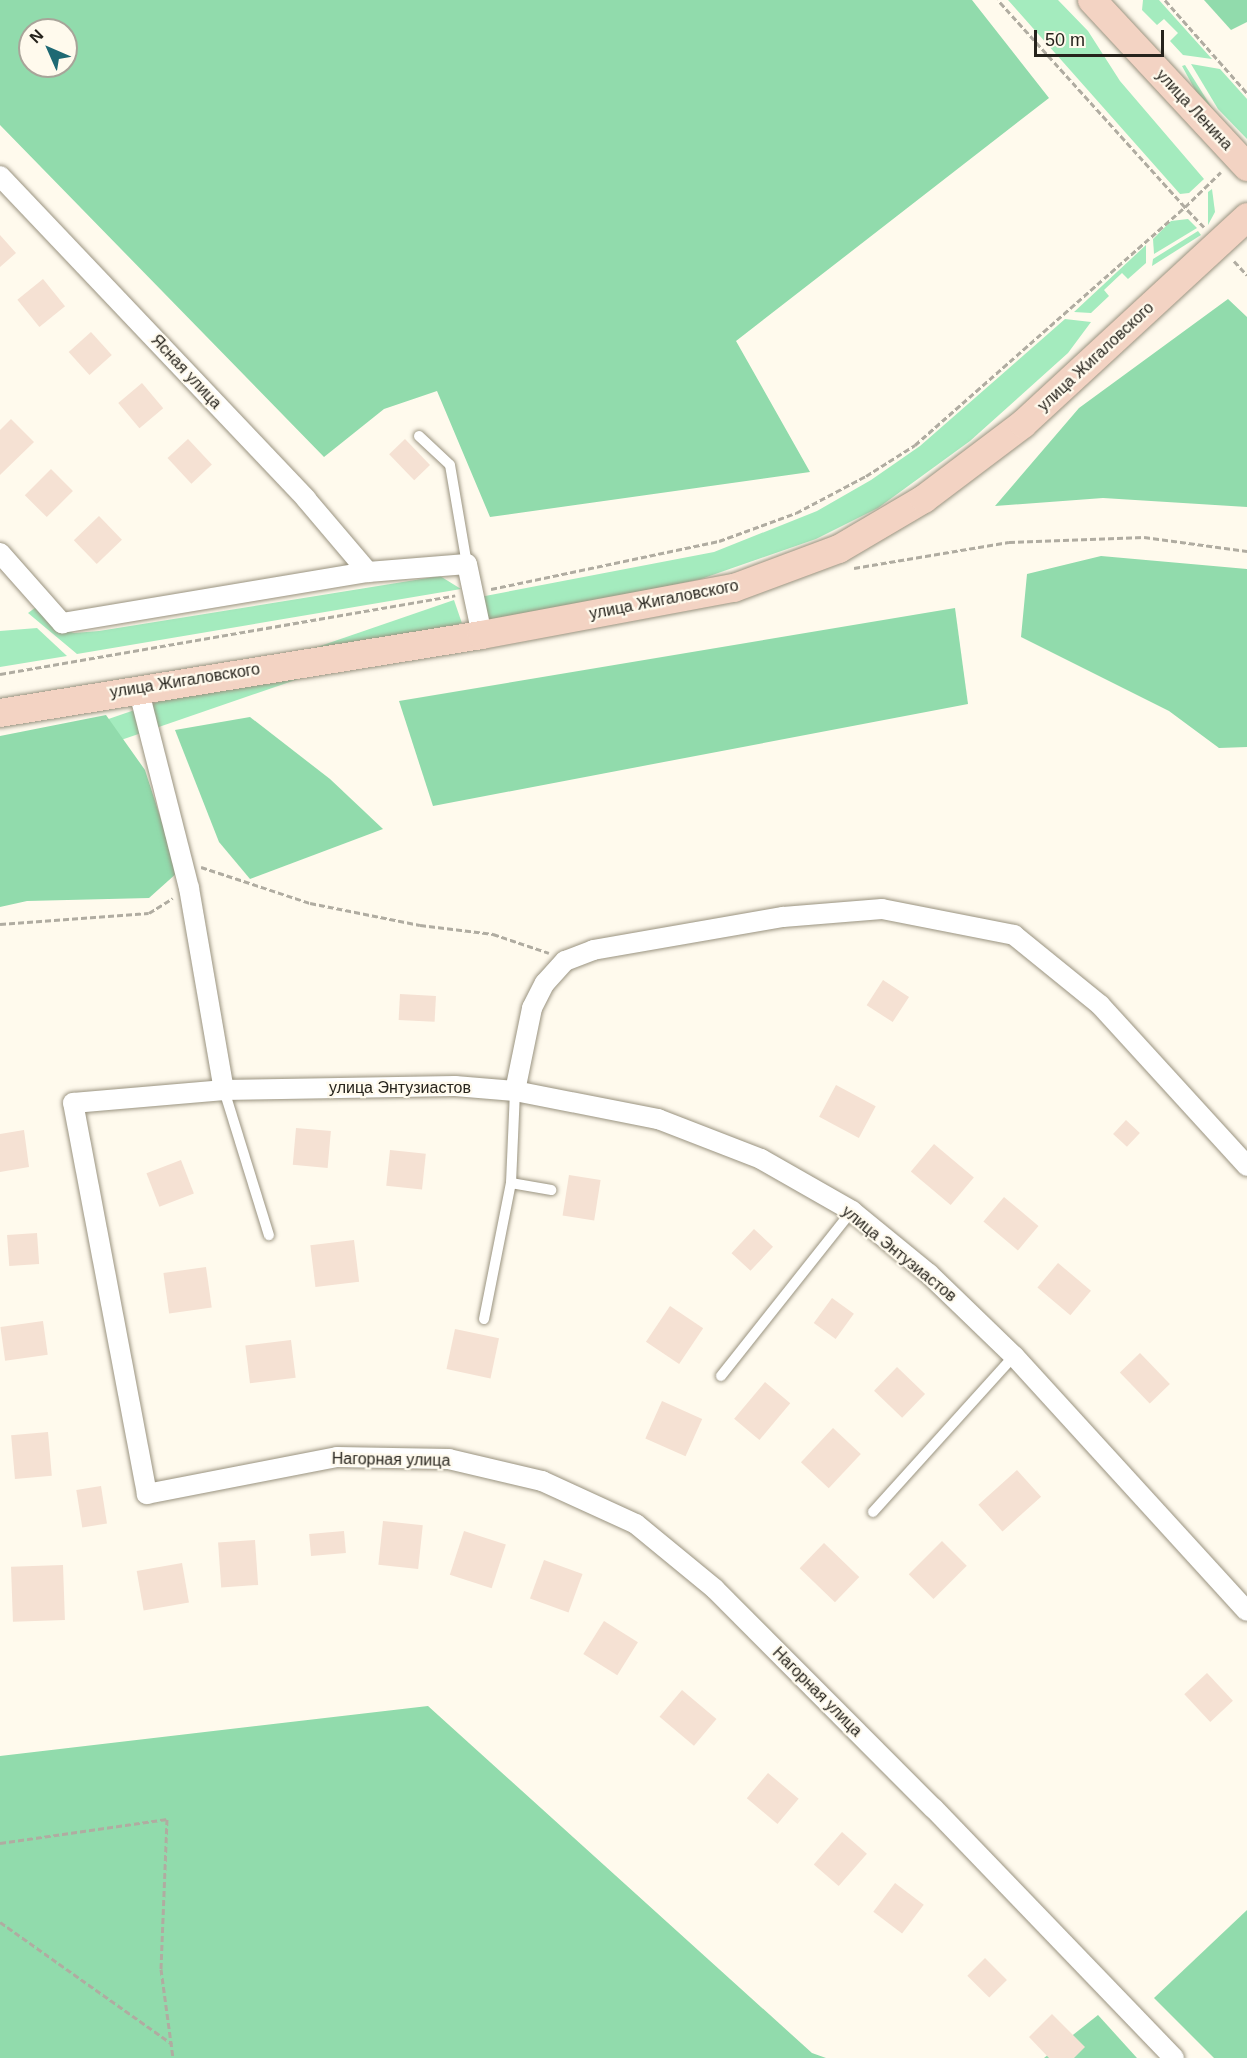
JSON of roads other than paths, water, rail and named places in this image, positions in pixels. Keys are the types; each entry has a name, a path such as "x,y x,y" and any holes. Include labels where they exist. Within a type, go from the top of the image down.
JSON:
{"main road":[{"name":"улица Ленина","path":"1092,0 1242,161"},
{"name":"улица Жигаловского","path":"0,713 138,688 482,634 734,588 839,549 924,499 1023,424 1247,217"}],"street":[{"name":"Ясная улица","path":"0,176 306,499 368,572"},
{"path":"0,553 62,623 368,572 467,564 482,634"},
{"path":"138,688 189,888 225,1090"},
{"path":"515,1091 532,1008 544,983 566,961 593,950 783,917 882,909 1014,935 1100,1005 1247,1166"},
{"name":"улица Энтузиастов","path":"225,1090 455,1086 515,1091 658,1119 761,1159 852,1212 929,1274 1014,1356 1247,1611"},
{"name":"Нагорная улица","path":"225,1090 73,1102 147,1494 337,1457 449,1459 542,1481 636,1524 715,1589 933,1808 1174,2058"}],"lane":[{"path":"419,436 450,465 467,564"},
{"path":"225,1090 269,1235"},
{"path":"484,1319 511,1183 515,1091"},
{"path":"511,1183 551,1190"},
{"path":"721,1376 852,1212"},
{"path":"873,1512 1014,1356"}]}
